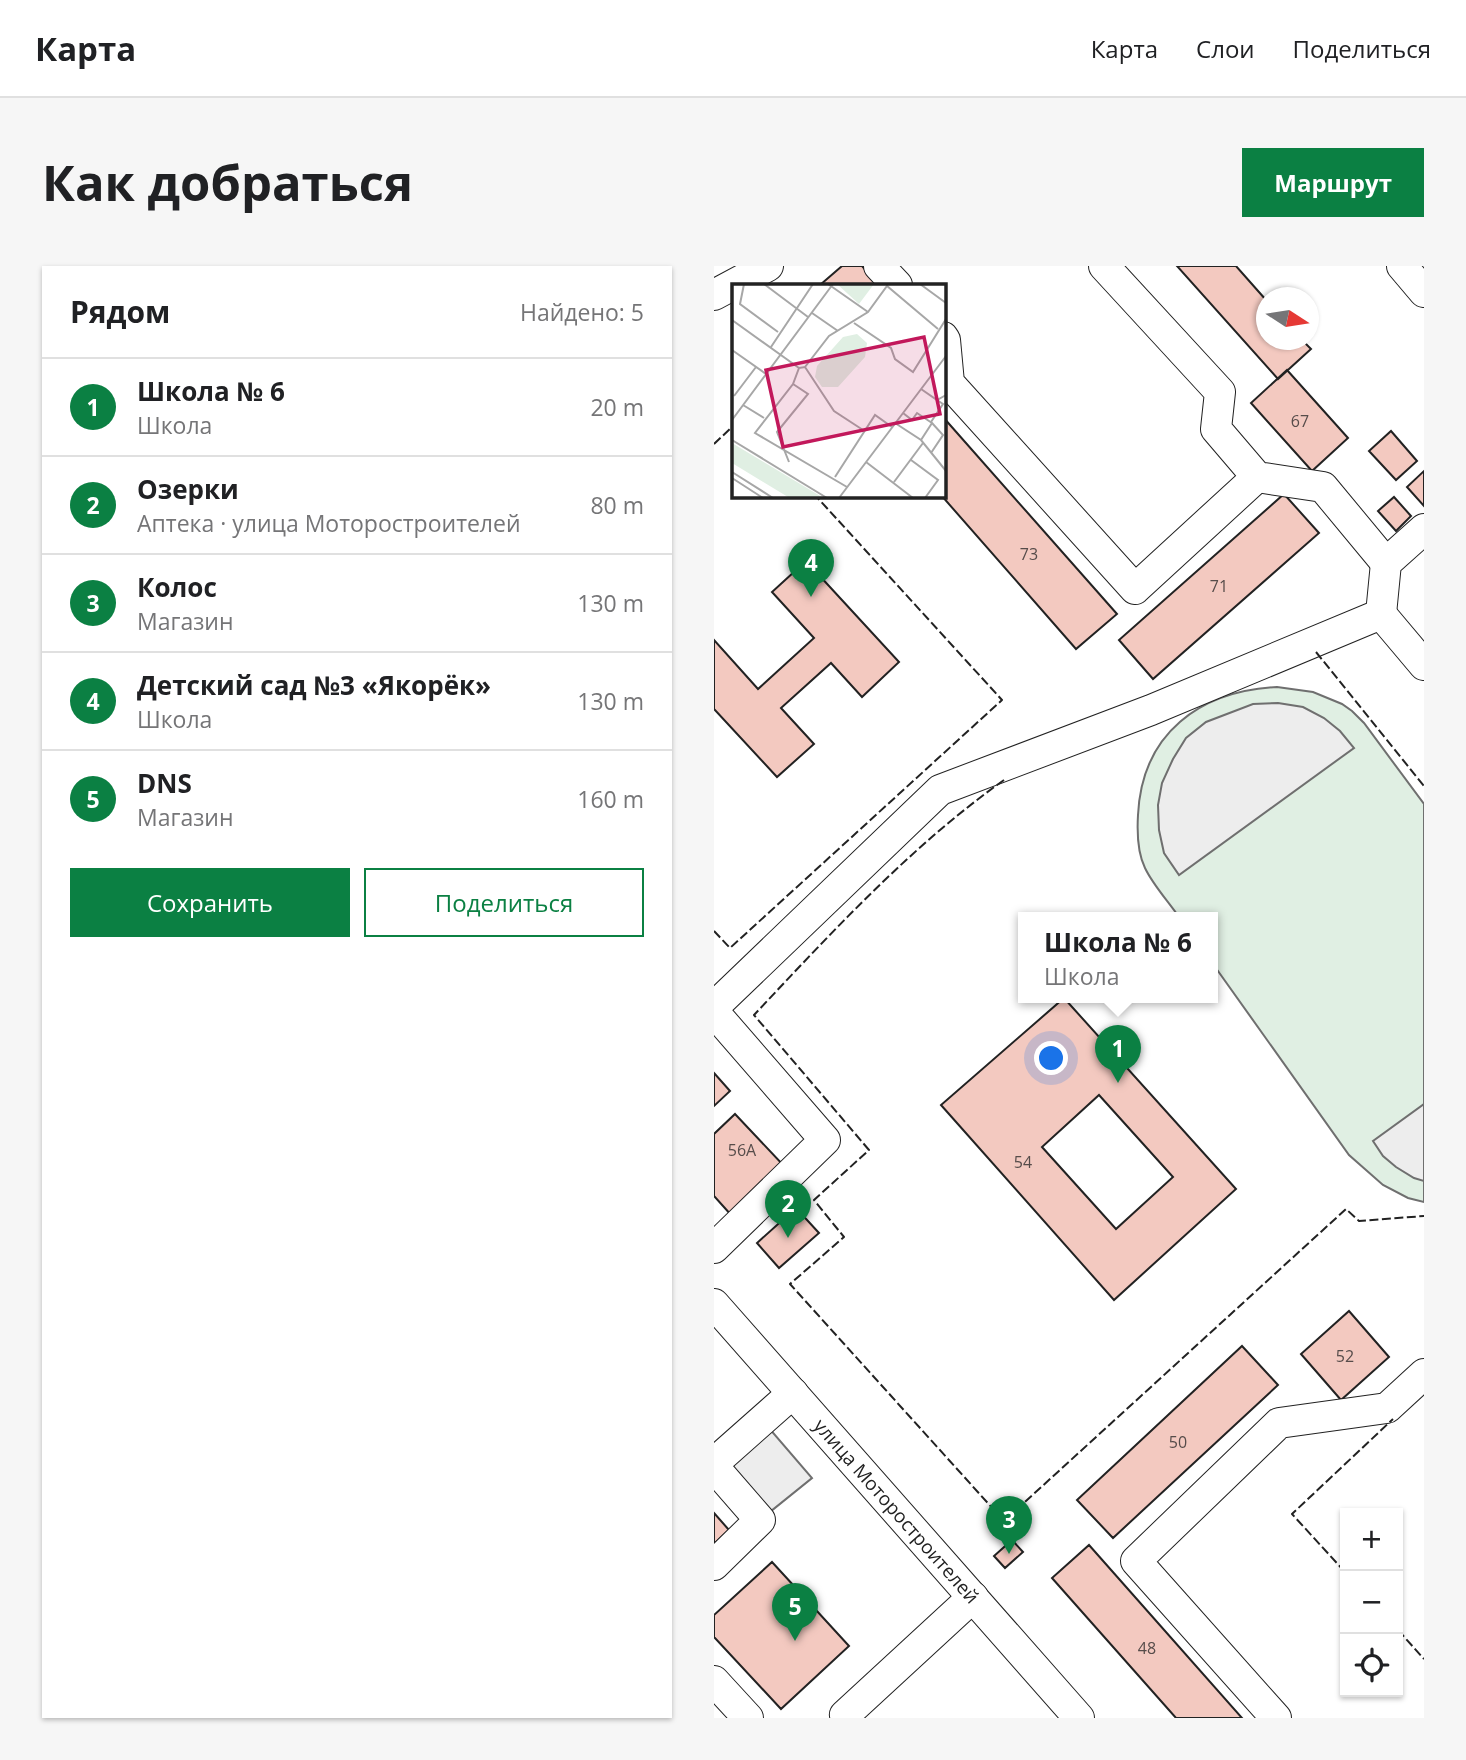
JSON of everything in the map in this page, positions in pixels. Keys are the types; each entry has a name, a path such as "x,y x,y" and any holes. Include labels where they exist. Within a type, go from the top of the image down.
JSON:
{"street":[{"path":"734,284 768,266"},
{"path":"880,266 896,284"},
{"path":"1104,266 1220,392 1216,429 1257,477 1323,487 1386,563"},
{"path":"1402,266 1424,292"},
{"path":"714,295 732,285"},
{"path":"945,340 949,383 1135,589 1257,477"},
{"path":"1424,529 1386,563 1381,614 1424,665"},
{"path":"714,1248 825,1140 714,1009 940,790 1151,710 1381,614"},
{"name":"улица Моторостроителей","path":"715,1307 1079,1718"},
{"path":"1276,1718 1136,1561 1279,1423 1387,1408 1424,1374"},
{"path":"714,1565 760,1520 714,1465 793,1393"},
{"path":"844,1717 973,1597"},
{"path":"714,1681 748,1718"}],"green space":[{"path":"1277,687 1313,692 1342,704 1364,723 1424,804 1424,1202 1408,1198 1383,1185 1349,1155 1218,971 1218,912 1175,912 1152,881 1140,855 1138,822 1142,786 1151,761 1163,740 1180,722 1200,708 1223,697 1249,690"}],"shaded area":[{"path":"1278,703 1303,707 1324,718 1340,731 1354,748 1179,875 1164,853 1159,830 1158,805 1162,783 1173,759 1186,738 1206,722 1253,704"},
{"path":"1424,1104 1424,1181 1396,1167 1383,1156 1373,1141"},
{"path":"762,1420 812,1478 760,1520 714,1467"}],"building":[{"path":"842,266 862,266 878,284 821,284"},
{"path":"1177,266 1236,266 1256,289 1256,350 1310,350 1278,379"},
{"path":"1287,370 1348,438 1312,471 1251,403"},
{"path":"945,419 1117,614 1076,649 943,497 945,497"},
{"path":"1391,431 1417,461 1396,480 1369,451"},
{"path":"1424,471 1424,506 1407,487"},
{"path":"1284,494 1319,533 1153,679 1119,640"},
{"path":"1394,497 1411,516 1396,531 1378,511"},
{"path":"806,561 899,662 862,697 831,663 781,708 814,744 777,777 714,709 714,640 758,689 814,638 772,592"},
{"path":"1058,1003 1069,1003 1236,1189 1114,1300 941,1105","holes":["1099,1095 1173,1177 1116,1229 1042,1147"]},
{"path":"714,1073 730,1091 714,1106"},
{"path":"735,1114 785,1167 732,1216 714,1196 714,1134"},
{"path":"796,1208 819,1233 779,1268 757,1243"},
{"path":"1349,1311 1389,1357 1341,1400 1301,1354"},
{"path":"1242,1346 1278,1385 1113,1538 1077,1500"},
{"path":"714,1513 729,1530 714,1544"},
{"path":"1012,1540 1023,1552 1005,1568 994,1556"},
{"path":"1089,1545 1242,1718 1176,1718 1052,1578"},
{"path":"772,1562 849,1646 781,1709 714,1637 714,1615"}],"fence":[{"path":"714,444 732,427"},
{"path":"714,931 730,948 1002,700 817,497"},
{"path":"1316,652 1424,786"},
{"path":"1004,780 937,833 873,891 754,1015 869,1150 814,1200 844,1237 790,1284 1004,1521 1346,1209 1359,1221 1424,1216"},
{"path":"1344,1571 1292,1514 1393,1419"},
{"path":"1402,1634 1424,1659"}],"place":[{"name":"Детский сад №3 «Якорёк»","path":"811,597"},
{"name":"Школа № 6","path":"1118,1083"},
{"name":"Озерки","path":"788,1238"},
{"name":"Колос","path":"1009,1554"},
{"name":"DNS","path":"795,1641"}]}
